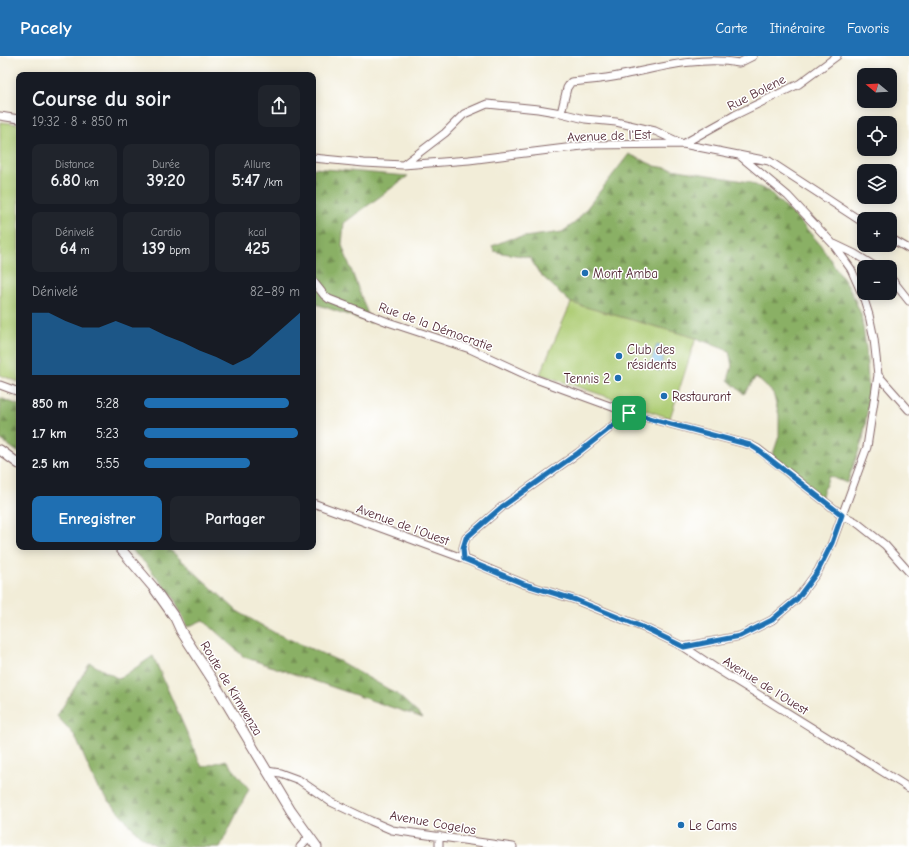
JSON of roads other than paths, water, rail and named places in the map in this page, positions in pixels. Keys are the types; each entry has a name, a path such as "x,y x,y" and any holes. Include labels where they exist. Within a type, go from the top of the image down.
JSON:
{"street":[{"path":"561,113 566,88 571,82 621,76 691,60 732,61 739,63 753,56"},
{"name":"Rue Bolene","path":"683,144 799,84 837,56"},
{"path":"403,165 445,133 464,114 487,104 561,113 585,119 616,122 655,131 683,144"},
{"path":"0,116 16,118"},
{"name":"Avenue de l'Est","path":"316,158 403,165 477,159 590,145 683,144 773,163 857,218"},
{"path":"684,647 740,636 772,620 797,599 818,571 832,543 867,447 878,375 874,339 863,296 851,269 833,244 788,196 739,155"},
{"path":"897,242 909,249"},
{"path":"833,244 865,260"},
{"name":"Rue de la Démocratie","path":"316,285 329,299 388,322 470,349 533,378 629,413 750,445 842,515 856,522 885,545 909,572"},
{"path":"897,286 909,301"},
{"path":"878,375 909,410"},
{"path":"0,385 16,391"},
{"path":"464,559 463,548 466,538 503,506 578,453 629,413"},
{"path":"0,450 16,462"},
{"name":"Avenue de l'Ouest","path":"316,504 464,559 524,584 576,600 647,629 684,647 723,673 909,788"},
{"name":"Route de Kimwenza","path":"122,550 153,587 175,618 181,631 291,811 317,847"},
{"name":"Avenue Cogelos","path":"267,771 280,773 299,780 331,802 392,830 512,847"},
{"path":"439,836 439,847"},
{"path":"300,847 309,837"}],"water":[{"path":"657,345 665,348 660,371 649,367"}],"place":[{"name":"Mont Amba","path":"585,273"},
{"name":"Club des résidents","path":"619,356"},
{"name":"Tennis 2","path":"618,378"},
{"name":"Restaurant","path":"664,396"},
{"name":"Le Cams","path":"681,825"}]}
